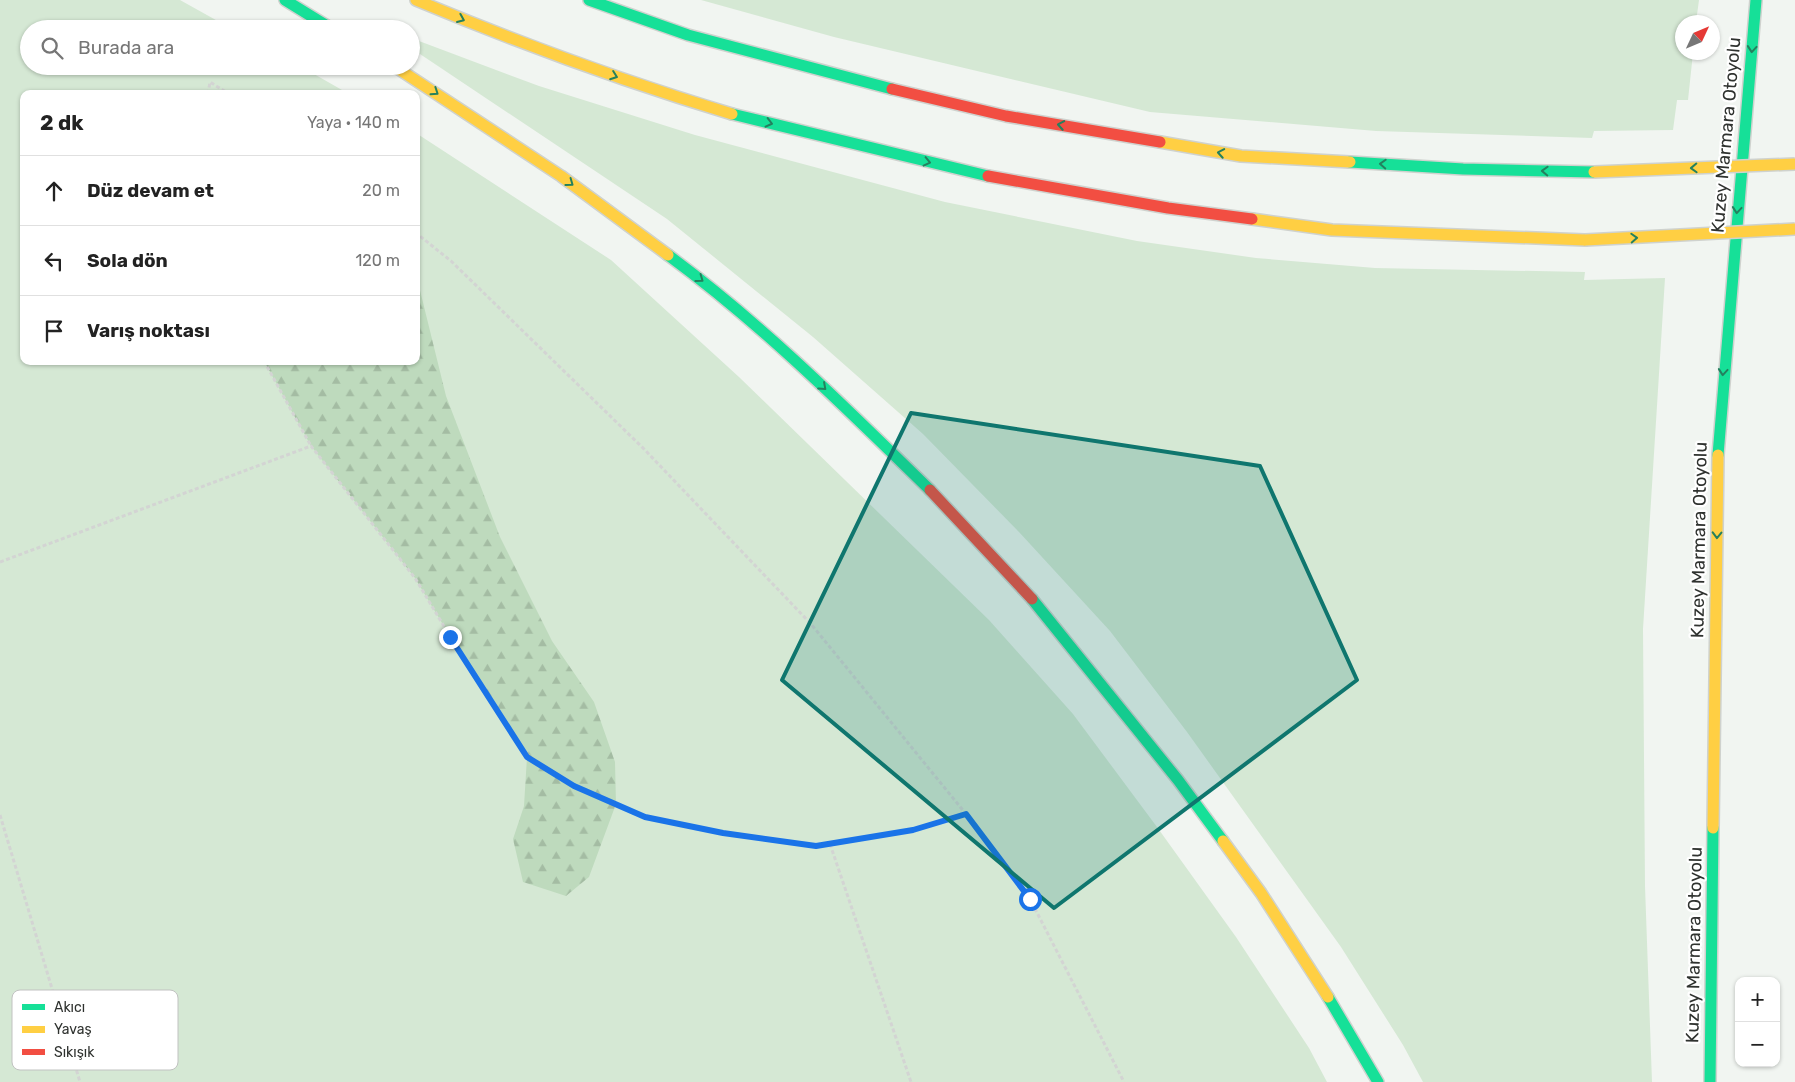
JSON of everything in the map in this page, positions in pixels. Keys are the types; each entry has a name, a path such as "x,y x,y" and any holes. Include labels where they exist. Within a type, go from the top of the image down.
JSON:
{"highway":[{"path":"284,0 317,20"},
{"path":"416,0 476,25 653,90 747,118 1010,181 1168,208 1332,230 1585,240 1795,229"},
{"path":"589,0 715,42 843,77 1016,118 1241,156 1463,169 1594,172 1795,164"},
{"name":"Kuzey Marmara Otoyolu","path":"1710,1082 1718,431 1756,0"},
{"path":"408,75 561,176 710,286 828,391 934,494 1021,585 1178,780 1262,893 1341,1018 1378,1082"}],"path":[{"path":"209,90 210,82 223,90"},
{"path":"420,236 451,261 644,449 797,610 966,814 1030,899 1124,1082"},
{"path":"266,365 311,446 415,578 474,678 527,757 574,786 645,817 723,833 816,846 913,830 966,814"},
{"path":"0,562 311,446"},
{"path":"0,816 52,990"},
{"path":"830,844 911,1082"},
{"path":"76,1070 80,1082"}],"highlighted area":[{"path":"911,413 1260,466 1357,680 1054,908 782,680"}],"green space":[{"path":"0,0 180,0 216,20 20,20 20,75 316,75 342,90 20,90 20,365 420,365 420,136 611,260 739,377 989,620 1073,714 1157,827 1236,937 1309,1048 1327,1082 0,1082"},
{"path":"701,0 1699,0 1697,15 1675,15 1675,60 1692,60 1688,100 1677,100 1673,130 1594,131 1592,138 1376,131 1150,112 834,37"},
{"path":"420,41 539,86 695,135 945,202 1137,241 1256,258 1375,268 1585,272 1584,280 1665,278 1643,629 1645,886 1652,1082 1423,1082 1403,1045 1341,947 1187,732 1110,631 1019,532 923,434 813,337 667,219 420,54"},
{"path":"420,290 446,396 500,537 552,641 594,702 615,762 616,804 589,877 566,896 523,882 513,839 524,806 527,757 475,678 415,578 311,446 266,365 420,365"}],"traffic: fast":[{"path":"285,0 317,20"},
{"path":"589,0 688,35 892,89"},
{"path":"1718,455 1756,0"},
{"path":"732,114 988,176"},
{"path":"1350,162 1463,169 1594,172"},
{"path":"668,255 737,309 770,338 930,490"},
{"path":"1032,599 1178,780 1223,841"},
{"path":"1710,1082 1713,828"},
{"path":"1328,997 1378,1082"}],"traffic: slow":[{"path":"416,0 572,61 732,114"},
{"path":"408,75 561,176 668,255"},
{"path":"1160,142 1241,156 1350,162"},
{"path":"1594,172 1795,164"},
{"path":"1252,219 1332,230 1585,240"},
{"path":"1585,240 1795,229"},
{"path":"1713,828 1718,455"},
{"path":"1223,841 1261,893 1328,997"}],"traffic: jam":[{"path":"892,89 1006,116 1160,142"},
{"path":"988,176 1168,208 1252,219"},
{"path":"930,490 1032,599"}],"route":[{"path":"450,637 474,678 527,757 574,786 645,817 723,833 816,846 913,830 966,814 1030,899"}]}
